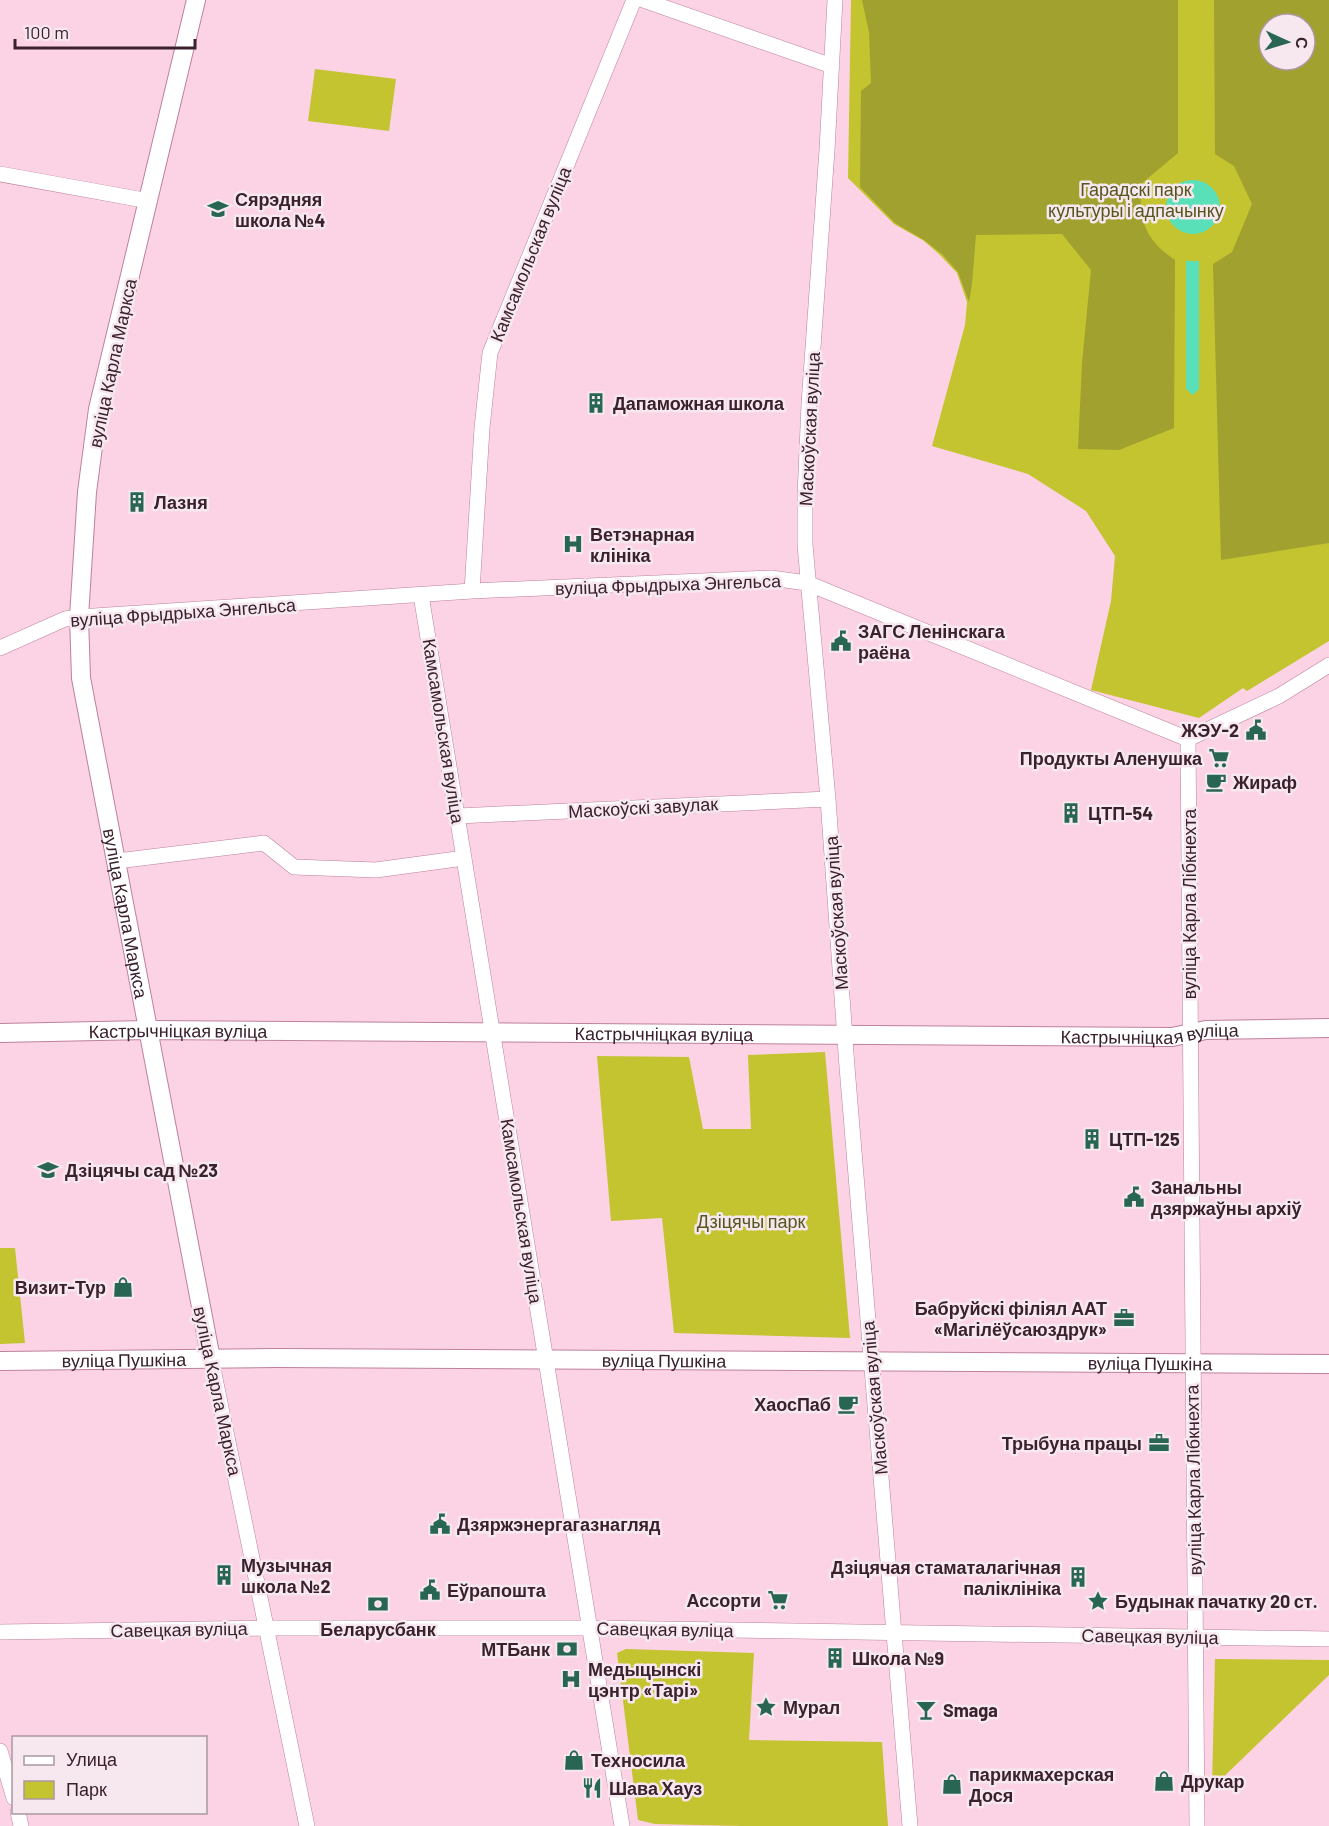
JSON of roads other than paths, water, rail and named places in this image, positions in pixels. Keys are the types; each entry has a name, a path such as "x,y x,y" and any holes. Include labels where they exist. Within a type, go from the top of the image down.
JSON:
{"main road":[{"name":"вуліца Карла Маркса","path":"196,0 98,409 87,492 80,617 81,678 211,1359"},
{"name":"Кастрычніцкая вуліца","path":"0,1033 148,1030 1172,1037 1206,1030 1329,1028"},
{"name":"вуліца Пушкіна","path":"0,1361 211,1359 1329,1364"}],"street":[{"name":"Камсамольская вуліца","path":"472,591 482,428 490,353 634,0"},
{"path":"643,0 832,66"},
{"name":"Маскоўская вуліца","path":"835,0 805,496 807,583 828,799 910,1826"},
{"path":"0,174 149,201"},
{"name":"вуліца Фрыдрыха Энгельса","path":"0,648 65,620 80,617 472,591 771,578 807,583 1188,739"},
{"name":"Камсамольская вуліца","path":"421,595 622,1826"},
{"path":"1188,739 1279,696 1329,665"},
{"name":"вуліца Карла Лібкнехта","path":"1188,739 1197,1826"},
{"name":"Маскоўскі завулак","path":"458,816 828,799"},
{"path":"117,861 264,843 294,867 376,870 465,858"},
{"name":"вуліца Карла Маркса","path":"211,1359 307,1826"},
{"name":"Савецкая вуліца","path":"0,1632 267,1628 589,1628 1329,1639"},
{"path":"0,1751 12,1791"}],"place":[{"name":"Сярэдняя школа №4","path":"218,209"},
{"name":"Дапаможная школа","path":"596,403"},
{"name":"Лазня","path":"137,502"},
{"name":"Ветэнарная клініка","path":"573,544"},
{"name":"ЗАГС Ленінскага раёна","path":"841,641"},
{"name":"ЖЭУ-2","path":"1256,730"},
{"name":"Продукты Аленушка","path":"1219,758"},
{"name":"Жираф","path":"1216,782"},
{"name":"ЦТП-54","path":"1071,813"},
{"name":"ЦТП-125","path":"1092,1139"},
{"name":"Дзіцячы сад №23","path":"48,1170"},
{"name":"Занальны дзяржаўны архіў","path":"1134,1197"},
{"name":"Визит-Тур","path":"123,1287"},
{"name":"Бабруйскі філіял ААТ «Магілёўсаюздрук»","path":"1124,1318"},
{"name":"ХаосПаб","path":"848,1404"},
{"name":"Трыбуна працы","path":"1159,1443"},
{"name":"Дзяржэнергагазнагляд","path":"440,1524"},
{"name":"Музычная школа №2","path":"224,1575"},
{"name":"Дзіцячая стаматалагічная паліклініка","path":"1078,1577"},
{"name":"Еўрапошта","path":"430,1590"},
{"name":"Ассорти","path":"778,1600"},
{"name":"Будынак пачатку 20 ст.","path":"1098,1601"},
{"name":"Беларусбанк","path":"378,1604"},
{"name":"МТБанк","path":"567,1649"},
{"name":"Школа №9","path":"835,1658"},
{"name":"Медыцынскі цэнтр «Тарі»","path":"571,1679"},
{"name":"Мурал","path":"766,1707"},
{"name":"Smaga","path":"926,1710"},
{"name":"Техносила","path":"574,1760"},
{"name":"Друкар","path":"1164,1781"},
{"name":"парикмахерская Дося","path":"952,1784"},
{"name":"Шава Хауз","path":"592,1788"}],"park label":[{"name":"Гарадскі парк культуры і адпачынку","path":"1136,199"},
{"name":"Дзіцячы парк","path":"751,1221"}]}
